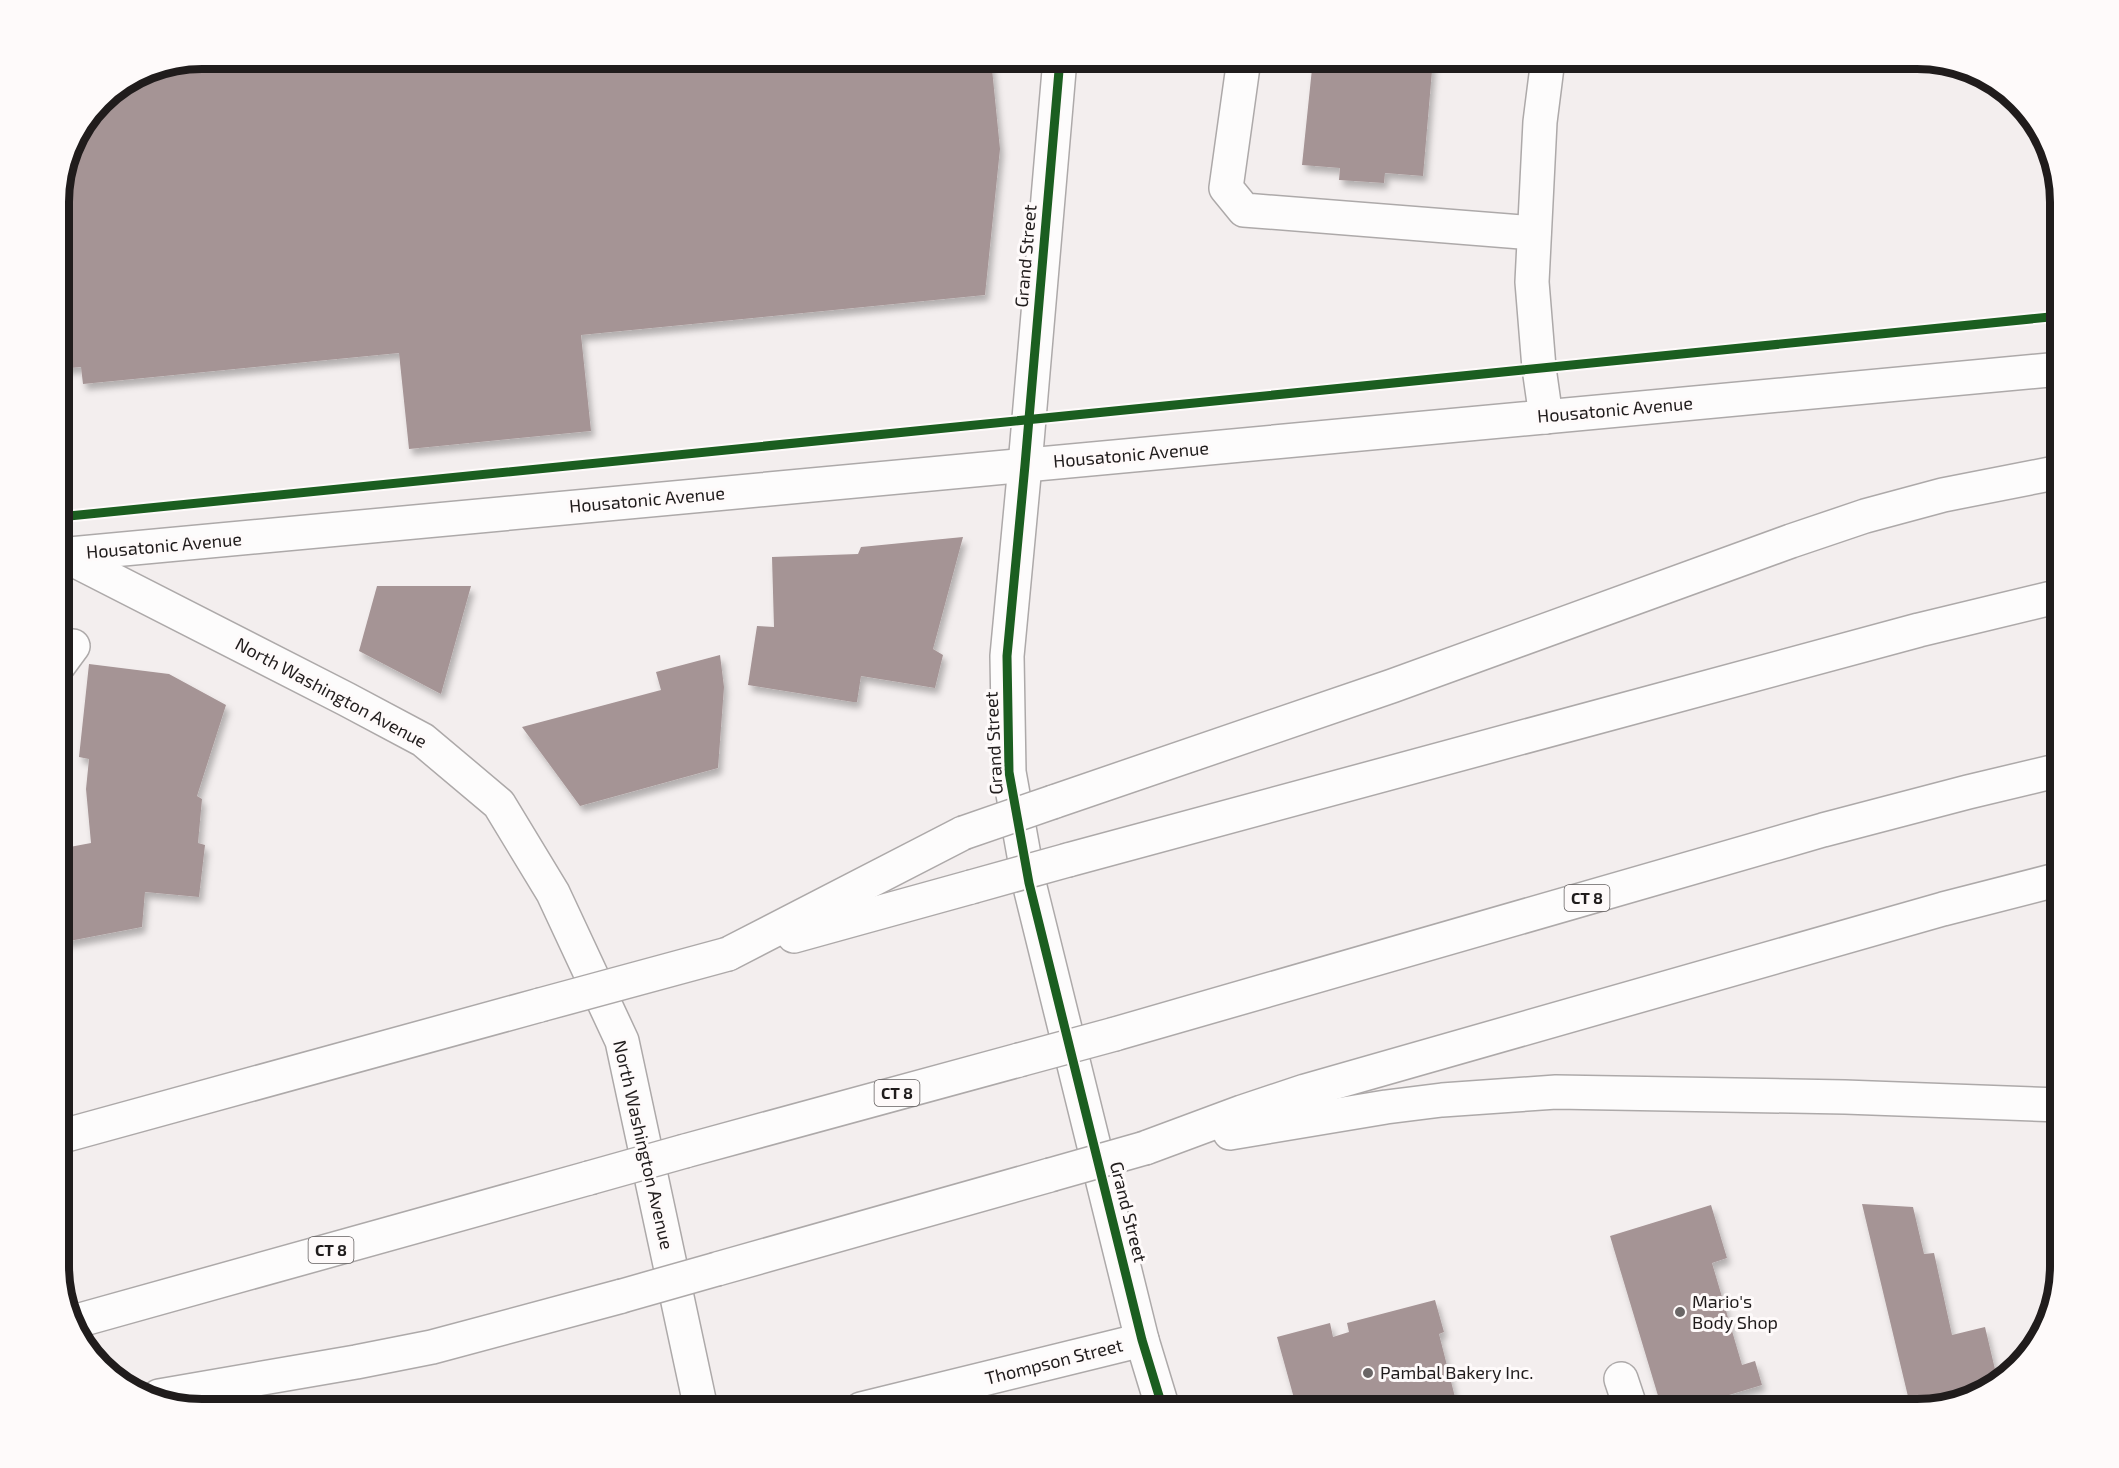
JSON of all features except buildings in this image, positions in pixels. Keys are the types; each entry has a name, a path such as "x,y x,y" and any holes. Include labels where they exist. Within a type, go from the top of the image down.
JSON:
{"main road":[{"name":"Grand Street","path":"1059,69 1007,656 1009,772 1029,883 1142,1340 1159,1399"},
{"path":"1242,69 1226,188 1244,210 1534,233"},
{"path":"1546,417 1532,282 1540,122 1547,69"},
{"name":"Housatonic Avenue","path":"69,553 2050,370"},
{"path":"728,954 963,833 1392,687 1865,516 1943,495 2050,474"},
{"name":"North Washington Avenue","path":"69,558 326,688 423,740 499,804 553,893 622,1041 699,1399"},
{"path":"69,1134 971,886 1918,630 2050,599"},
{"name":"CT 8","path":"81,1320 1115,1034 1823,830 2050,773"},
{"path":"169,1394 432,1347 622,1296 1145,1148 1305,1091 1943,909 2050,882"},
{"path":"1145,1148 1386,1107 1501,1095 1610,1092 2050,1105"},
{"name":"Thompson Street","path":"905,1399 1142,1340"}],"cycle path":[{"path":"1059,69 1007,656 1009,772 1029,883 1142,1340 1160,1399"},
{"path":"69,516 2050,317"}],"place":[{"name":"Mario's Body Shop","path":"1680,1312"},
{"name":"Pambal Bakery Inc.","path":"1368,1373"}]}
